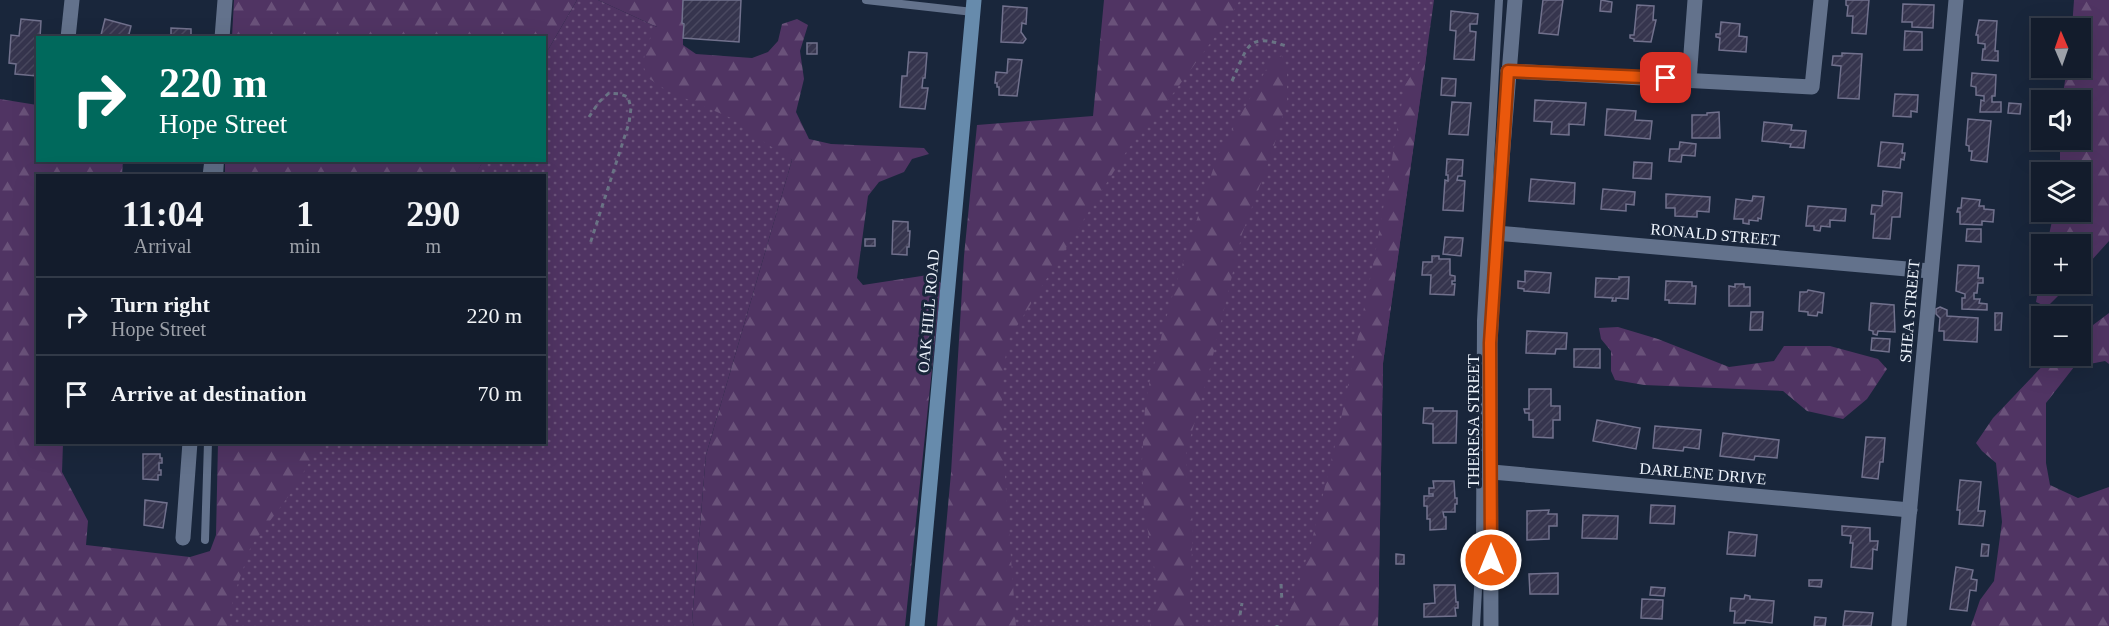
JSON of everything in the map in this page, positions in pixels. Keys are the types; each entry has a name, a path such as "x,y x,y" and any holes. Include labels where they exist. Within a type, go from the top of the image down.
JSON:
{"street":[{"path":"68,36 72,0"},
{"path":"223,36 225,0"},
{"name":"THERESA STREET","path":"1491,626 1490,343 1496,233 1515,0"},
{"path":"1689,80 1695,0"},
{"path":"1508,71 1812,87 1821,0"},
{"name":"SHEA STREET","path":"1899,626 1956,0"},
{"name":"OAK HILL ROAD","path":"917,626 973,6"},
{"name":"RONALD STREET","path":"1496,233 1930,272"},
{"path":"183,538 190,444"},
{"name":"DARLENE DRIVE","path":"1492,472 1910,510"}],"lane":[{"path":"866,0 973,6"},
{"path":"1476,626 1480,553 1481,321 1499,0"},
{"path":"205,540 208,444"}],"path":[{"path":"1232,81 1247,46 1257,40 1272,40 1289,47"},
{"path":"589,117 599,102 609,93 628,97 631,108 629,123 590,244"},
{"path":"1281,584 1282,602"},
{"path":"1240,615 1242,603"}],"green space":[{"path":"234,0 577,0 546,53 546,36 232,36"},
{"path":"577,0 598,0 657,27 792,160 706,455 692,621 694,626 177,626 304,444 546,444 546,174 476,174 482,162 546,162 546,53"},
{"path":"598,0 683,0 683,45 696,54 752,58 768,52 778,41 782,24 797,19 808,25 800,51 804,79 796,112 809,139 831,144 924,148 929,154 912,159 904,172 879,182 868,196 857,278 863,285 928,275 941,283 905,626 694,626 692,621 706,455 792,160 731,118 668,91 648,78 643,65 646,46 657,27"},
{"path":"1104,0 1240,0 1166,103 1128,149 1009,339 1002,375 1002,436 1016,626 937,626 951,473 964,256 977,125 1093,116"},
{"path":"1189,0 1434,0 1383,363 1378,626 998,626 981,336"},
{"path":"2074,0 2109,0 2109,241 2091,261 2091,234 2049,234 2052,222 2091,222 2091,162 2060,162 2060,150 2091,150 2091,90 2064,90 2065,78 2091,78 2091,18 2073,18"},
{"path":"1427,51 1383,363 1378,626 1285,626 1311,544 1338,433 1374,260 1405,85"},
{"path":"1282,56 1287,67 1287,100 1272,153 1242,234 1210,368 1186,453 1193,525 1189,626 1150,626 1158,597 1144,510 1142,460 1145,408 1150,380 1171,300 1217,157 1272,59"},
{"path":"0,99 36,105 36,162 123,162 122,174 36,174 36,444 63,444 62,472 88,521 86,545 190,557 210,551 216,535 218,444 320,444 291,493 251,546 234,595 227,626 0,626"},
{"path":"225,162 482,162 476,174 225,174"},
{"path":"2037,294 2060,294 2048,306 2036,302"},
{"path":"2109,313 2109,364 2105,361 2091,364 2091,326"},
{"path":"1618,327 1658,339 1729,367 1774,361 1784,346 1830,346 1878,359 1887,369 1867,399 1843,419 1807,411 1783,391 1644,385 1615,380 1611,371 1611,351 1601,339 1599,328"},
{"path":"2042,366 2079,366 2074,367 2046,403 2046,463 2050,485 2078,498 2109,487 2109,626 1971,626 1980,600 1994,581 2002,522 1996,463 1976,443 1993,418"}],"building":[{"path":"683,0 741,0 739,42 683,38"},
{"path":"1543,0 1563,0 1558,35 1539,33"},
{"path":"1601,0 1612,2 1611,12 1600,11"},
{"path":"1846,0 1869,0 1866,34 1852,33 1853,16 1847,16"},
{"path":"1903,4 1934,5 1933,28 1912,27 1912,22 1902,22"},
{"path":"1637,5 1654,6 1653,20 1656,20 1651,42 1634,41 1630,38 1630,35 1634,35"},
{"path":"1003,6 1027,8 1026,24 1022,23 1021,32 1026,39 1023,43 1001,42"},
{"path":"1451,11 1478,14 1477,24 1470,24 1470,31 1476,32 1474,60 1454,59 1456,31 1450,30"},
{"path":"21,19 41,21 40,36 36,36 36,76 15,74 16,64 9,63 11,35 19,36"},
{"path":"105,19 131,26 128,36 101,35"},
{"path":"1979,20 1997,21 1995,51 1998,51 1998,61 1982,60 1985,44 1978,43 1978,35 1976,35"},
{"path":"1721,22 1740,24 1739,36 1747,37 1746,52 1719,50 1720,38 1716,37 1716,34 1720,34"},
{"path":"171,28 191,29 191,36 171,36"},
{"path":"1905,31 1922,32 1922,50 1904,50"},
{"path":"807,43 817,43 817,54 807,54"},
{"path":"909,52 927,53 922,88 928,88 925,109 900,107 902,76 907,76"},
{"path":"1842,53 1862,54 1859,99 1838,98 1841,66 1832,65 1833,56 1842,56"},
{"path":"1008,59 1022,60 1017,96 999,95 999,87 995,83 996,72 1007,73"},
{"path":"1972,73 1996,75 1995,96 1992,96 1992,102 2001,102 2001,112 1980,112 1981,100 1984,101 1984,96 1976,95 1976,87 1971,86"},
{"path":"1442,78 1456,79 1455,96 1441,95"},
{"path":"1895,94 1918,95 1917,112 1911,111 1911,117 1893,116"},
{"path":"1535,100 1586,103 1584,125 1569,124 1569,135 1551,134 1552,122 1534,121"},
{"path":"1452,102 1471,103 1468,135 1449,134"},
{"path":"2009,103 2021,104 2020,114 2008,113"},
{"path":"1607,109 1636,111 1635,120 1652,121 1650,139 1605,135"},
{"path":"1719,112 1720,138 1692,138 1692,115"},
{"path":"1968,119 1991,121 1987,162 1971,160 1972,151 1969,151 1969,146 1966,145"},
{"path":"1764,122 1792,125 1791,130 1806,131 1804,148 1790,147 1791,144 1762,141"},
{"path":"1680,142 1696,144 1695,156 1682,155 1681,162 1669,161 1670,149 1679,149"},
{"path":"1881,142 1903,144 1902,153 1905,153 1904,160 1901,159 1900,168 1878,166"},
{"path":"1447,159 1463,160 1462,176 1458,176 1457,180 1465,181 1463,211 1443,210 1445,180 1448,181"},
{"path":"1634,162 1652,163 1651,179 1633,178"},
{"path":"1531,179 1575,183 1574,204 1529,201"},
{"path":"1603,189 1635,192 1634,205 1626,204 1626,211 1601,209"},
{"path":"1883,191 1902,193 1900,217 1892,217 1890,239 1873,238 1875,214 1871,214 1872,205 1882,206"},
{"path":"1666,194 1710,197 1709,212 1697,211 1697,217 1675,216 1675,208 1666,208"},
{"path":"1753,196 1764,197 1761,219 1749,220 1749,224 1743,223 1743,219 1734,219 1736,199 1752,201"},
{"path":"1962,198 1980,200 1979,206 1994,210 1993,222 1982,221 1982,225 1960,224 1960,212 1957,212 1958,208 1961,208"},
{"path":"1808,206 1846,209 1845,221 1830,220 1830,227 1821,226 1820,231 1814,230 1814,226 1806,226"},
{"path":"893,221 908,222 908,231 910,231 907,255 892,254"},
{"path":"1967,229 1981,229 1981,242 1966,241"},
{"path":"1445,237 1463,238 1461,256 1443,254"},
{"path":"865,239 875,239 875,246 865,246"},
{"path":"1432,256 1439,256 1439,259 1450,259 1450,275 1455,276 1455,281 1452,281 1452,284 1455,284 1454,295 1430,294 1431,275 1422,275 1423,262 1432,262"},
{"path":"1958,265 1979,266 1978,278 1983,278 1983,283 1978,283 1974,299 1980,299 1979,303 1987,304 1987,310 1962,309 1962,298 1965,298 1965,294 1956,291"},
{"path":"1525,271 1551,273 1549,293 1524,291 1518,288 1518,281 1525,282"},
{"path":"1619,277 1629,277 1628,299 1616,298 1616,301 1612,301 1613,298 1595,297 1596,278 1619,279"},
{"path":"1666,281 1692,282 1692,286 1696,286 1695,304 1669,303 1669,300 1665,300"},
{"path":"1735,284 1750,287 1750,306 1729,306 1729,286 1735,287"},
{"path":"1808,290 1824,293 1822,313 1818,312 1817,316 1799,311 1800,292"},
{"path":"1871,303 1894,305 1895,332 1878,331 1877,335 1869,330"},
{"path":"1940,307 1947,310 1947,316 1978,318 1977,342 1944,340 1944,331 1939,331 1940,318 1936,314 1936,309"},
{"path":"1751,312 1763,312 1762,330 1750,330"},
{"path":"1995,313 2002,313 2001,330 1995,330"},
{"path":"1527,331 1567,333 1566,349 1556,349 1555,354 1526,353"},
{"path":"1872,338 1890,339 1889,352 1871,350"},
{"path":"1574,349 1600,349 1600,368 1574,367"},
{"path":"1529,389 1551,389 1551,406 1560,406 1560,420 1553,420 1553,438 1533,437 1533,420 1529,420 1529,413 1525,413 1524,409 1529,409"},
{"path":"1424,408 1433,408 1433,411 1457,411 1456,443 1433,443 1433,424 1423,423"},
{"path":"1597,420 1640,428 1636,449 1593,441"},
{"path":"1655,426 1701,430 1699,449 1684,447 1683,451 1653,448"},
{"path":"1723,433 1779,440 1777,458 1755,456 1754,460 1720,456"},
{"path":"1866,437 1885,438 1883,462 1880,462 1878,479 1862,477"},
{"path":"143,454 160,454 162,463 159,463 161,475 158,475 158,480 143,479"},
{"path":"1960,480 1981,482 1978,511 1985,511 1983,526 1959,524 1960,510 1957,510"},
{"path":"1433,481 1454,481 1457,504 1455,504 1455,512 1443,512 1446,517 1446,529 1430,530 1430,519 1427,519 1424,496 1433,496 1429,494 1429,488 1434,488"},
{"path":"145,500 167,503 163,528 144,525"},
{"path":"1651,505 1675,506 1674,524 1650,523"},
{"path":"1549,510 1548,514 1557,514 1557,526 1549,526 1549,539 1527,540 1527,511"},
{"path":"1583,515 1618,516 1617,539 1582,538"},
{"path":"1842,526 1870,528 1870,541 1878,541 1877,550 1873,549 1872,569 1851,567 1853,543 1850,543 1851,536 1842,535"},
{"path":"1729,532 1757,535 1755,556 1727,554"},
{"path":"1982,544 1989,545 1988,556 1981,556"},
{"path":"1396,554 1404,555 1404,564 1396,564"},
{"path":"1956,567 1973,570 1971,579 1977,580 1976,591 1970,590 1967,611 1950,609"},
{"path":"1558,573 1558,594 1530,594 1529,574"},
{"path":"1809,580 1822,580 1821,587 1809,586"},
{"path":"1434,585 1455,585 1456,602 1458,602 1458,608 1455,608 1456,616 1424,617 1424,604 1435,603"},
{"path":"1651,587 1665,588 1664,596 1650,595"},
{"path":"1745,595 1750,596 1750,599 1774,601 1772,623 1746,620 1745,623 1734,623 1735,611 1730,611 1731,598 1744,599"},
{"path":"1642,599 1663,600 1662,619 1641,618"},
{"path":"1845,611 1873,613 1871,626 1843,626"},
{"path":"1815,617 1826,618 1825,626 1814,626"}],"route":[{"path":"1491,560 1490,343 1508,71 1666,78"}]}
